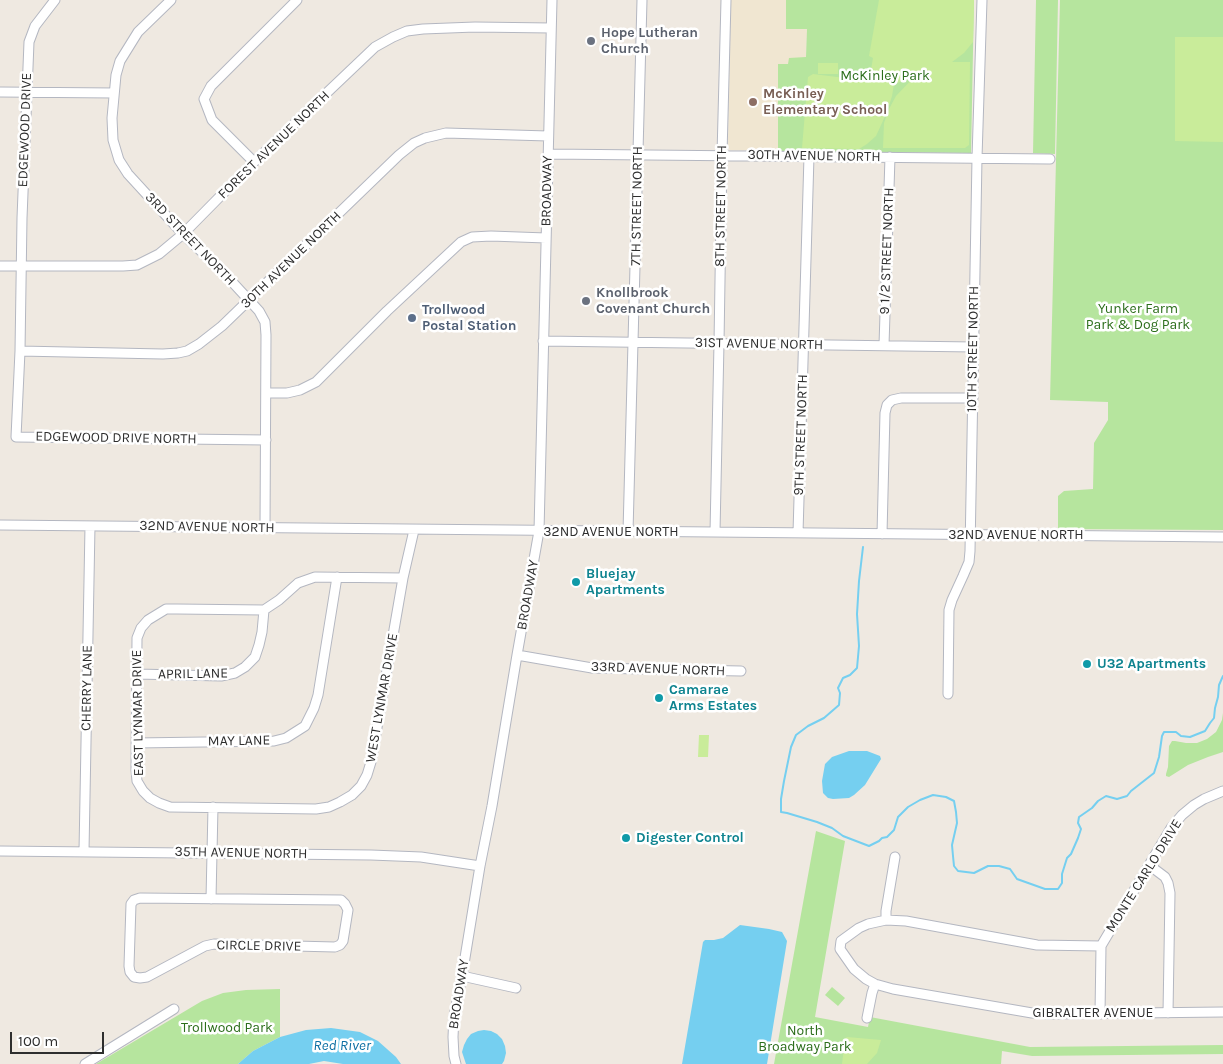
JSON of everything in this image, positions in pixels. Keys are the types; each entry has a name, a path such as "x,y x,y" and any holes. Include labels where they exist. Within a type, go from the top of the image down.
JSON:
{"street":[{"name":"EDGEWOOD DRIVE","path":"22,267 29,42 35,26 55,0"},
{"name":"3RD STREET NORTH","path":"171,0 138,32 120,61 114,93 113,140 119,160 128,174 183,234 249,300 265,322 265,528"},
{"path":"254,162 212,120 204,99 211,86 297,0"},
{"name":"BROADWAY","path":"456,1064 453,1037 454,1016 539,531 552,0"},
{"name":"7TH STREET NORTH","path":"628,532 642,0"},
{"name":"8TH STREET NORTH","path":"715,532 726,0"},
{"name":"10TH STREET NORTH","path":"948,694 949,610 969,562 982,0"},
{"name":"FOREST AVENUE NORTH","path":"0,266 137,265 158,254 183,234 254,162 375,47 393,37 407,31 422,29 476,27 551,28"},
{"path":"0,92 114,93"},
{"name":"30TH AVENUE NORTH","path":"20,352 178,353 187,351 222,326 399,155 414,143 446,133 548,136"},
{"name":"30TH AVENUE NORTH","path":"548,154 1050,159"},
{"name":"9TH STREET NORTH","path":"798,533 809,156"},
{"name":"9 1/2 STREET NORTH","path":"884,345 890,157"},
{"path":"266,393 300,390 316,382 387,311 461,242 472,237 484,236 546,238"},
{"name":"EDGEWOOD DRIVE NORTH","path":"22,267 16,437 266,440"},
{"name":"31ST AVENUE NORTH","path":"544,341 974,347"},
{"path":"882,534 885,413 887,405 892,400 901,398 972,398"},
{"name":"32ND AVENUE NORTH","path":"0,525 1223,537"},
{"name":"CHERRY LANE","path":"84,851 90,526"},
{"name":"WEST LYNMAR DRIVE","path":"213,807 316,809 329,807 340,802 352,795 361,786 367,776 371,762 414,530"},
{"path":"264,610 298,583 315,577 404,578"},
{"name":"MAY LANE","path":"136,743 274,741 286,738 305,726 318,695 337,577"},
{"name":"EAST LYNMAR DRIVE","path":"213,807 170,806 159,803 143,791 137,781 137,638 148,620 166,610 177,608 264,610"},
{"name":"APRIL LANE","path":"137,674 221,676 235,674 255,657 262,632 264,610"},
{"name":"33RD AVENUE NORTH","path":"517,655 592,668 741,671"},
{"name":"MONTE CARLO DRIVE","path":"875,984 860,974 848,961 840,949 841,941 859,928 886,920 906,921 1036,945 1101,946 1171,828 1182,815 1204,799 1223,791"},
{"path":"211,899 213,807"},
{"name":"35TH AVENUE NORTH","path":"0,851 371,855 422,857 480,866"},
{"path":"886,920 895,857"},
{"path":"1149,865 1164,877 1170,893 1168,1013"},
{"name":"CIRCLE DRIVE","path":"140,898 211,899 341,900 348,910 343,941 336,947 214,944 205,946 147,977 134,977 130,972 131,904 134,900 140,898"},
{"path":"1100,1014 1101,946"},
{"path":"462,976 516,988"},
{"path":"867,1018 875,984"},
{"name":"GIBRALTER AVENUE","path":"875,984 1032,1014 1223,1012"},
{"path":"85,1064 174,1009"}],"shaded area":[{"name":"McKinley Elementary School","path":"731,0 786,0 786,29 807,29 806,58 789,58 789,64 778,64 778,151 730,150 728,147"}],"green space":[{"name":"McKinley Park","path":"786,0 974,0 971,153 778,151 778,64 788,64 789,58 806,57 807,29 786,29"},
{"name":"McKinley Park","path":"879,0 974,0 973,42 964,53 952,62 970,62 969,145 965,148 883,148 884,123 889,109 896,96 914,77 894,84 887,112 876,136 867,144 859,149 802,148 808,77 813,74 869,81 873,58 869,56"},
{"path":"1036,0 1058,0 1055,154 1033,153"},
{"name":"Yunker Farm Park & Dog Park","path":"1060,0 1223,0 1223,530 1058,529 1058,496 1064,491 1093,489 1094,443 1108,420 1108,402 1050,400"},
{"path":"1175,37 1223,37 1223,142 1175,141"},
{"path":"818,63 838,63 838,74 818,74"},
{"path":"1223,713 1223,752 1188,765 1169,777 1166,776 1169,746 1172,741 1197,743 1207,739 1216,732"},
{"path":"699,735 709,735 708,757 698,757"},
{"name":"North Broadway Park","path":"816,831 845,841 815,1017 868,1027 870,1017 1030,1047 1223,1045 1223,1054 1032,1056 1002,1051 1001,1064 774,1064"},
{"path":"832,987 845,998 838,1006 825,995"},
{"name":"Trollwood Park","path":"280,989 280,1037 253,1051 238,1064 96,1064 202,1001 223,993"},
{"path":"847,1037 881,1040 877,1053 867,1064 842,1064 845,1039"}],"water":[{"path":"849,751 867,751 880,756 881,759 865,785 854,795 849,798 828,798 823,793 822,781 825,764 832,757"},
{"path":"740,925 782,932 787,941 767,1064 682,1064 703,942 705,940 723,938"},
{"name":"Red River","path":"331,1028 360,1032 378,1041 401,1064 343,1064 324,1061 309,1064 238,1064 253,1051 280,1037 306,1030"},
{"path":"484,1030 497,1034 502,1039 506,1053 504,1061 502,1064 466,1064 462,1052 467,1039 471,1034"}],"waterway":[{"path":"863,547 857,614 859,646 857,668 850,675 843,678 838,688 840,693 839,705 824,718 796,735 791,747 784,781 781,812 817,822 832,828 843,836 869,846 887,837 894,830 898,817 908,807 933,795 946,797 954,801 956,812 957,823 952,845 954,866 958,871 974,873 988,866 999,866 1010,869 1017,879 1045,889 1058,889 1062,883 1062,874 1067,858 1071,854 1081,829 1078,823 1079,817 1106,796 1117,799 1127,796 1154,773 1164,732 1176,732 1181,736 1190,737 1205,731 1214,718 1219,685 1223,676"}],"place":[{"name":"Hope Lutheran Church","path":"591,41"},
{"name":"McKinley Elementary School","path":"753,102"},
{"name":"Knollbrook Covenant Church","path":"586,301"},
{"name":"Trollwood Postal Station","path":"412,318"},
{"name":"Bluejay Apartments","path":"576,582"},
{"name":"U32 Apartments","path":"1087,664"},
{"name":"Camarae Arms Estates","path":"659,698"},
{"name":"Digester Control","path":"626,838"}]}
